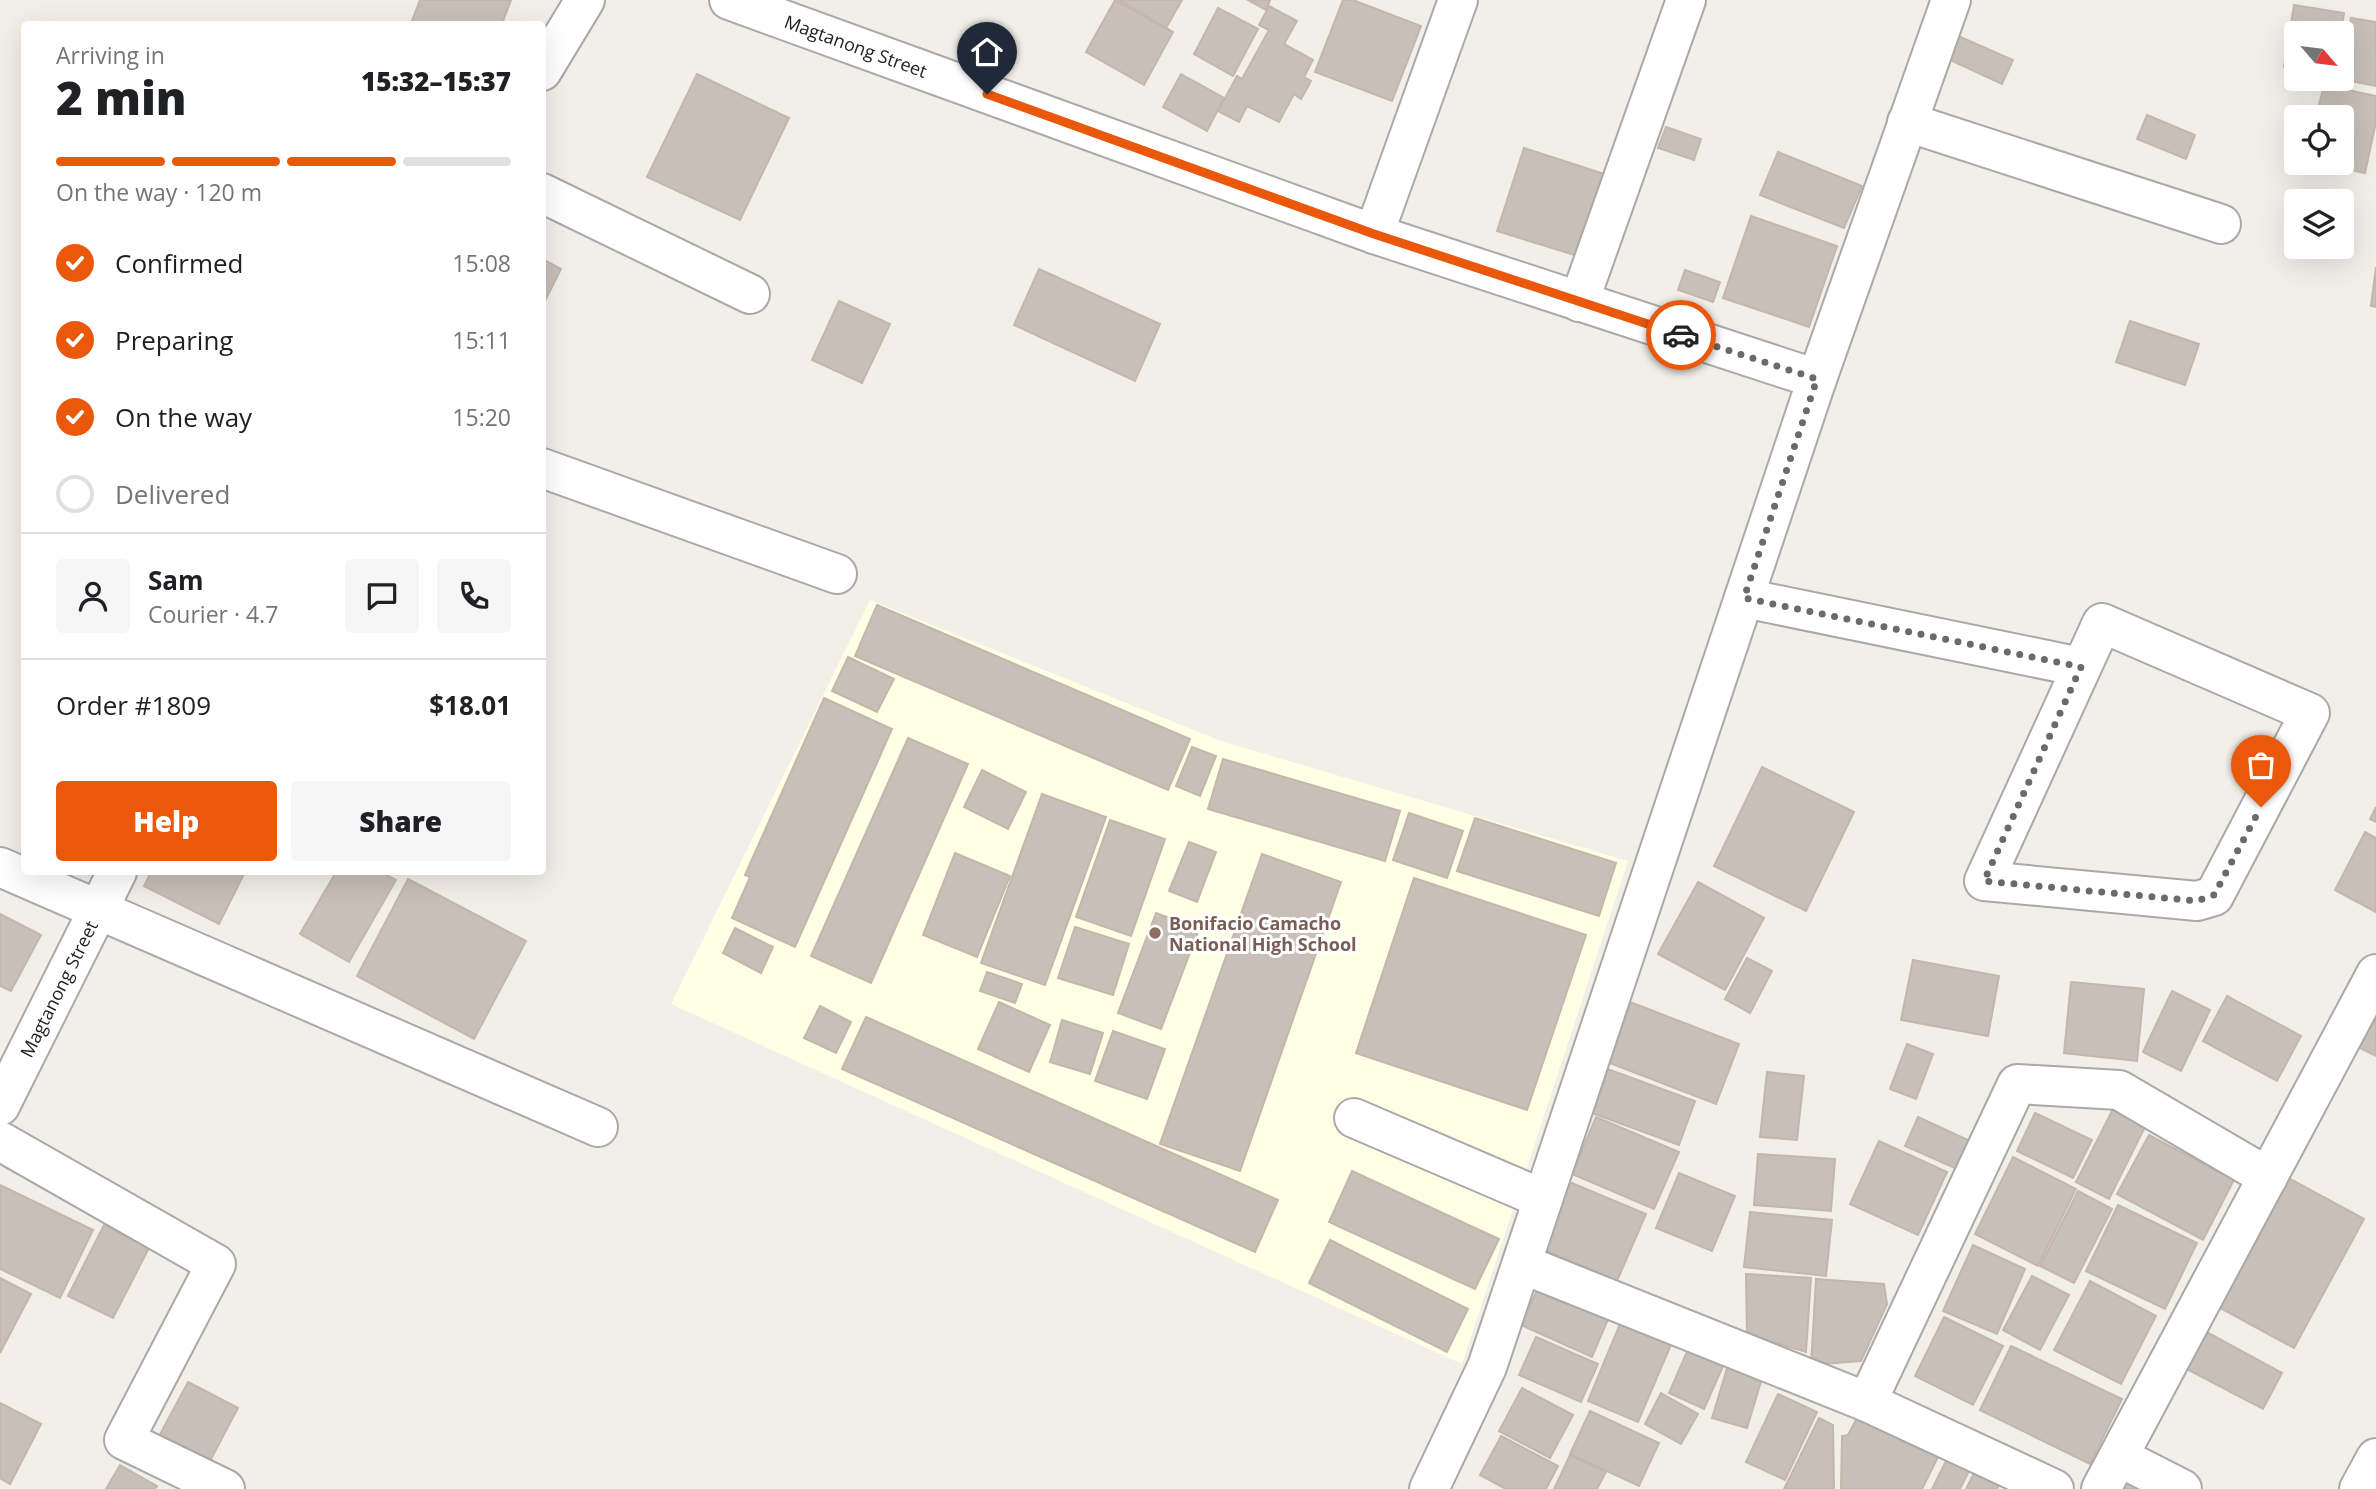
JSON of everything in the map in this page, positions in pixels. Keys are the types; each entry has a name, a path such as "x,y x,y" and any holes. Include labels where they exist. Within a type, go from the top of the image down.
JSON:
{"street":[{"path":"546,64 585,0"},
{"name":"Magtanong Street","path":"729,0 1374,234 1817,379"},
{"path":"1374,234 1458,0"},
{"path":"1579,302 1686,0"},
{"path":"1429,1489 1487,1367 1817,379 1951,0"},
{"path":"1907,122 2221,224"},
{"path":"546,194 750,294"},
{"path":"547,480 837,574"},
{"path":"1744,598 2081,667"},
{"path":"2102,623 2309,713 2214,895 2197,901 1984,881 2081,667 2102,623"},
{"path":"0,867 598,1128"},
{"name":"Magtanong Street","path":"0,1106 115,875"},
{"path":"2101,1489 2376,974"},
{"path":"1867,1402 2017,1084 2119,1090 2268,1177"},
{"path":"1354,1118 1543,1199"},
{"path":"0,1141 216,1264 124,1440 225,1489"},
{"path":"1522,1264 1867,1402 2054,1489"},
{"path":"2119,1457 2182,1489"},
{"path":"2359,1489 2376,1458"}],"shaded area":[{"name":"Bonifacio Camacho National High School","path":"870,600 1221,741 1628,861 1462,1364 671,1004"}],"building":[{"path":"420,0 511,0 503,21 412,21"},
{"path":"1115,0 1173,32 1144,85 1086,52"},
{"path":"1119,0 1182,0 1166,28"},
{"path":"1248,0 1270,0 1266,10"},
{"path":"1343,0 1353,0 1421,26 1392,101 1315,72"},
{"path":"2294,5 2344,13 2343,21 2291,21"},
{"path":"1269,6 1297,21 1284,44 1313,60 1304,77 1311,81 1301,99 1294,94 1279,122 1247,106 1239,122 1218,111 1237,76 1242,79 1269,30 1259,25"},
{"path":"1218,8 1258,29 1233,76 1194,54"},
{"path":"2351,18 2376,22 2376,86 2354,82 2354,21 2350,21"},
{"path":"1958,36 2013,60 2002,84 1948,59"},
{"path":"697,74 789,118 740,220 647,177"},
{"path":"1181,74 1224,98 1207,131 1163,107"},
{"path":"2322,91 2352,91 2376,96 2376,122 2365,173 2354,171 2354,105 2319,105"},
{"path":"2147,115 2195,135 2186,159 2137,139"},
{"path":"1666,127 1701,139 1694,160 1658,148"},
{"path":"1524,148 1607,175 1581,257 1497,231"},
{"path":"1778,152 1862,186 1844,228 1760,195"},
{"path":"1751,216 1837,246 1809,327 1723,298"},
{"path":"546,261 561,269 546,299"},
{"path":"2376,267 2376,307 2371,306"},
{"path":"1039,269 1160,324 1135,381 1014,325"},
{"path":"1685,270 1720,282 1713,302 1678,290"},
{"path":"839,301 890,324 862,383 812,360"},
{"path":"2130,321 2199,344 2185,385 2116,362"},
{"path":"877,605 1190,739 1168,790 855,656"},
{"path":"848,657 894,679 877,712 832,691"},
{"path":"824,698 892,729 795,947 732,918 750,877 745,875"},
{"path":"908,738 968,764 871,983 811,956"},
{"path":"1192,747 1216,756 1200,796 1176,786"},
{"path":"1223,759 1400,811 1385,861 1208,809"},
{"path":"1762,767 1854,812 1806,911 1714,866"},
{"path":"982,770 1026,792 1008,829 964,807"},
{"path":"1042,794 1106,817 1045,985 981,963"},
{"path":"2376,807 2376,822 2370,819"},
{"path":"1409,813 1463,831 1447,878 1393,860"},
{"path":"1475,818 1616,863 1599,916 1457,871"},
{"path":"1110,820 1165,839 1131,936 1076,917"},
{"path":"2365,832 2376,838 2376,912 2335,890"},
{"path":"1189,842 1216,852 1197,902 1169,891"},
{"path":"955,853 1010,876 977,957 923,935"},
{"path":"1262,854 1341,882 1240,1171 1160,1144"},
{"path":"150,875 244,875 219,924 144,886"},
{"path":"334,875 387,875 396,880 349,962 300,934"},
{"path":"1414,878 1586,935 1527,1110 1356,1053"},
{"path":"408,879 526,941 474,1039 357,976"},
{"path":"1698,882 1764,918 1725,990 1658,954"},
{"path":"1156,913 1199,929 1161,1029 1118,1013"},
{"path":"0,914 41,935 11,991 0,986"},
{"path":"1075,927 1129,944 1113,995 1058,978"},
{"path":"735,928 773,947 761,973 723,953"},
{"path":"1747,958 1772,971 1750,1013 1725,999"},
{"path":"1913,960 1999,976 1988,1036 1901,1020"},
{"path":"987,972 1022,984 1015,1003 980,991"},
{"path":"2071,982 2144,989 2137,1061 2064,1053"},
{"path":"2172,991 2210,1010 2181,1071 2143,1052"},
{"path":"2227,996 2301,1036 2277,1081 2203,1041"},
{"path":"2376,999 2376,1056 2352,1044"},
{"path":"999,1002 1050,1025 1029,1072 978,1049"},
{"path":"1630,1002 1739,1044 1716,1104 1607,1062"},
{"path":"820,1006 851,1022 836,1053 804,1038"},
{"path":"866,1017 1278,1200 1255,1252 842,1069"},
{"path":"1062,1020 1103,1033 1090,1074 1050,1062"},
{"path":"1113,1031 1165,1049 1147,1099 1095,1081"},
{"path":"1907,1044 1933,1054 1916,1099 1890,1089"},
{"path":"1602,1067 1695,1101 1679,1145 1586,1111"},
{"path":"1767,1072 1804,1076 1797,1140 1760,1137"},
{"path":"2113,1109 2146,1125 2109,1199 2076,1182"},
{"path":"2035,1113 2092,1140 2073,1178 2017,1151"},
{"path":"1596,1117 1679,1152 1654,1209 1572,1174"},
{"path":"1918,1117 1970,1141 1957,1169 1905,1146"},
{"path":"2149,1135 2234,1180 2203,1240 2117,1194"},
{"path":"1879,1141 1947,1172 1918,1235 1850,1204"},
{"path":"1758,1154 1835,1159 1831,1211 1754,1205"},
{"path":"2013,1157 2076,1189 2038,1266 1975,1234"},
{"path":"1352,1171 1499,1239 1475,1289 1329,1222"},
{"path":"1679,1173 1735,1196 1712,1251 1656,1228"},
{"path":"2283,1175 2364,1219 2294,1348 2213,1304"},
{"path":"1567,1181 1646,1214 1617,1281 1538,1247"},
{"path":"0,1185 93,1230 60,1298 0,1269"},
{"path":"2078,1191 2112,1209 2074,1283 2040,1266"},
{"path":"2118,1205 2197,1243 2165,1309 2086,1271"},
{"path":"1750,1212 1832,1220 1826,1276 1744,1267"},
{"path":"104,1225 149,1248 113,1318 68,1296"},
{"path":"1330,1240 1468,1309 1447,1352 1309,1283"},
{"path":"1973,1245 2025,1269 1997,1334 1943,1311"},
{"path":"1746,1274 1811,1278 1806,1352 1747,1334"},
{"path":"2032,1276 2069,1295 2040,1350 2003,1330"},
{"path":"0,1278 31,1294 0,1353"},
{"path":"1816,1279 1884,1284 1887,1304 1861,1361 1811,1365"},
{"path":"2090,1281 2156,1316 2121,1384 2054,1350"},
{"path":"1539,1286 1609,1317 1592,1357 1521,1325"},
{"path":"1944,1317 2003,1346 1973,1405 1915,1376"},
{"path":"1622,1319 1673,1340 1638,1422 1588,1401"},
{"path":"2201,1329 2282,1373 2263,1409 2181,1366"},
{"path":"1536,1337 1598,1364 1581,1402 1519,1375"},
{"path":"2011,1346 2122,1399 2090,1464 1980,1410"},
{"path":"1689,1347 1724,1364 1704,1409 1669,1393"},
{"path":"1728,1365 1763,1375 1747,1428 1712,1418"},
{"path":"188,1382 238,1408 208,1465 158,1438"},
{"path":"1522,1388 1573,1415 1550,1458 1499,1431"},
{"path":"1661,1393 1698,1414 1681,1444 1645,1424"},
{"path":"1778,1394 1817,1412 1785,1480 1746,1462"},
{"path":"0,1403 41,1424 10,1484 0,1478"},
{"path":"1590,1411 1659,1443 1639,1486 1570,1454"},
{"path":"1859,1414 1904,1433 1901,1441 1938,1457 1922,1489 1841,1489 1842,1436 1848,1435"},
{"path":"1819,1418 1833,1425 1834,1489 1784,1489"},
{"path":"1501,1436 1558,1466 1546,1489 1506,1489 1480,1475"},
{"path":"1570,1455 1606,1472 1597,1489 1554,1489"},
{"path":"1948,1457 1970,1469 1960,1489 1932,1489"},
{"path":"120,1465 157,1486 155,1489 106,1489"},
{"path":"1976,1469 2001,1481 1997,1489 1966,1489"},
{"path":"2121,1478 2142,1489 2115,1489"}],"way so far":[{"path":"1681,335 1817,379 1744,598 2081,667 1984,881 2197,901 2214,895 2261,807"}],"place":[{"name":"Bonifacio Camacho National High School","path":"1155,933"}],"route":[{"path":"987,94 1374,234 1681,335"}]}
